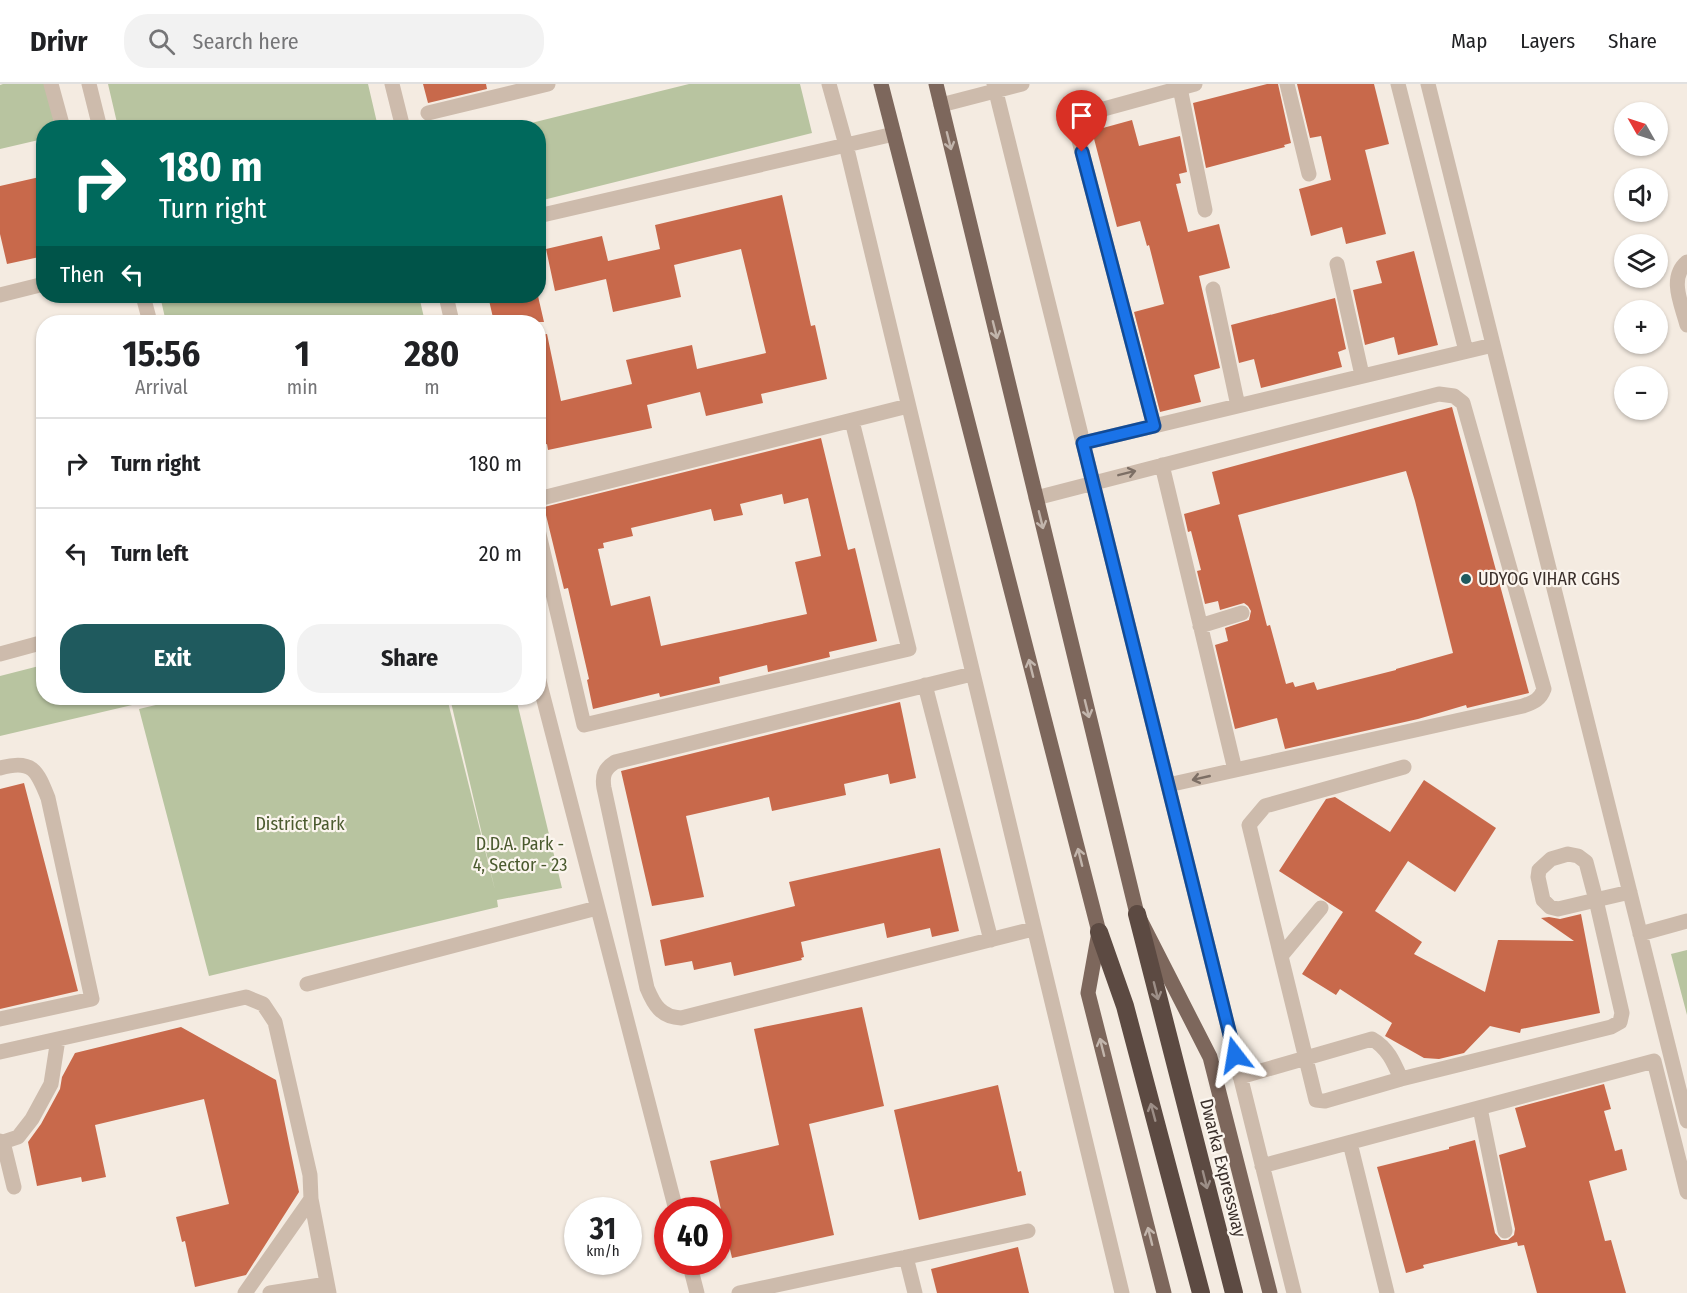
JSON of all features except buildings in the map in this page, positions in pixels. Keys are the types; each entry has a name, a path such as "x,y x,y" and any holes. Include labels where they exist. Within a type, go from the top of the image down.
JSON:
{"highway":[{"name":"Dwarka Expressway","path":"1137,914 1234,1293"},
{"path":"1100,932 1125,1006 1201,1293"}],"main road":[{"path":"881,84 1100,932 1088,993 1164,1293"},
{"path":"936,84 1137,914 1210,1057 1270,1293"}],"street":[{"path":"51,84 61,120"},
{"path":"89,84 98,120"},
{"path":"392,84 401,120"},
{"path":"429,113 548,84"},
{"path":"829,84 846,145 1122,1293"},
{"path":"941,105 995,87 1022,84"},
{"path":"1287,84 1309,174"},
{"path":"1398,84 1466,351"},
{"path":"1428,84 1687,1121"},
{"path":"1154,426 1076,129 1081,119 1089,113 1188,86 1205,210"},
{"path":"995,87 1294,1293"},
{"path":"546,214 894,134"},
{"path":"1687,262 1681,267 1676,280 1687,325"},
{"path":"1337,264 1362,375"},
{"path":"0,295 36,286"},
{"path":"1213,290 1238,406"},
{"path":"1083,443 1493,345"},
{"path":"1036,498 1439,394 1454,396 1462,402 1544,689 1541,697 1523,706 1168,785"},
{"path":"546,497 908,406"},
{"path":"546,564 584,725 909,649 852,421"},
{"path":"1162,465 1235,770"},
{"path":"1200,626 1242,613"},
{"path":"0,654 36,644"},
{"path":"972,674 615,762 608,766 602,776 604,788 647,988 658,1010 670,1018 681,1018 1033,929"},
{"path":"925,685 991,940"},
{"path":"545,705 673,1197"},
{"path":"0,768 17,763 31,768 40,778 48,798 92,999 0,1019"},
{"path":"1404,767 1265,806 1250,825 1316,1100 1325,1101 1620,1023 1622,1014 1596,900 1630,892"},
{"path":"307,984 597,908"},
{"path":"1281,957 1321,908"},
{"path":"1640,934 1687,921"},
{"path":"0,1052 246,998 263,1004 275,1022 310,1175 311,1198 328,1288 270,1293"},
{"path":"14,1187 1,1141 18,1137 32,1119 51,1084 58,1039"},
{"path":"1240,1077 1372,1039 1383,1045 1401,1080"},
{"path":"1262,1166 1654,1061 1687,1192"},
{"path":"1480,1108 1505,1232"},
{"path":"1350,1143 1387,1293"},
{"path":"245,1293 311,1198"},
{"path":"749,1292 1028,1231"},
{"path":"906,1257 915,1293"},
{"path":"692,1275 697,1293"}],"green space":[{"path":"48,84 56,120 36,120 36,141 0,149 0,85"},
{"path":"108,84 368,84 376,120 116,120"},
{"path":"689,84 800,84 812,133 546,199 546,120 543,120"},
{"path":"162,303 421,303 423,315 164,315"},
{"path":"36,667 36,705 132,705 0,736 0,676"},
{"name":"District Park","path":"156,705 449,705 495,890 452,705 518,705 562,888 497,900 498,907 209,976 139,709"},
{"path":"1687,950 1687,1015 1671,954"}],"place":[{"name":"UDYOG VIHAR CGHS","path":"1466,579"}],"route":[{"path":"1082,152 1154,426 1083,443 1235,1055"}],"park label":[{"name":"D.D.A. Park - 4, Sector - 23","path":"520,854"}]}
